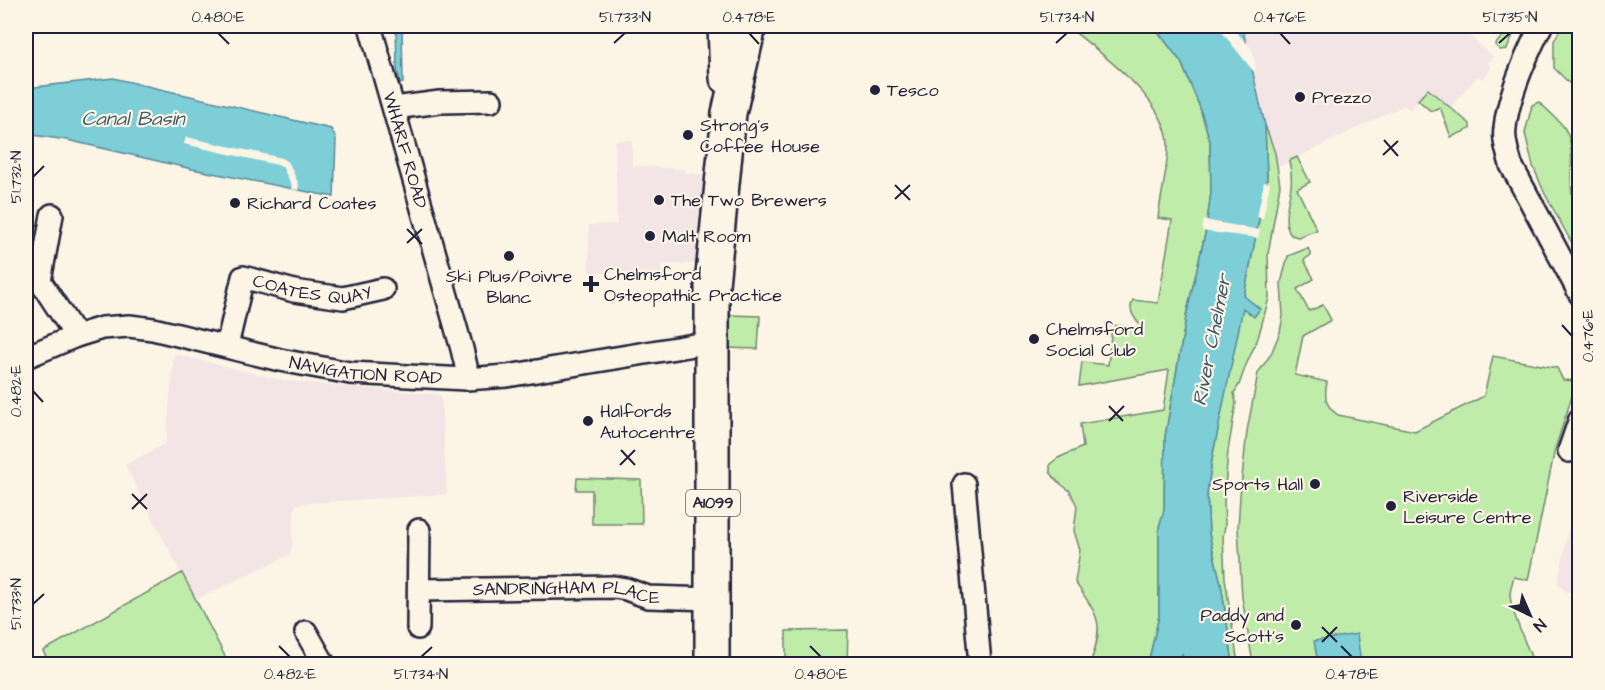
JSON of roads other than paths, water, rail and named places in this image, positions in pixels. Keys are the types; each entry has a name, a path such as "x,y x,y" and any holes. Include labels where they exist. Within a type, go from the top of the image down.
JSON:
{"main road":[{"name":"A1099","path":"724,26 729,113"},
{"name":"A1099","path":"712,664 712,285 729,113 749,26"}],"street":[{"name":"WHARF ROAD","path":"370,26 462,349 466,379"},
{"path":"1541,26 1523,67 1508,111 1504,129 1506,146 1511,165 1580,294"},
{"path":"394,108 440,102 491,100"},
{"path":"52,215 40,281 76,336"},
{"name":"COATES QUAY","path":"227,346 243,277 294,291 343,298 383,288"},
{"name":"NAVIGATION ROAD","path":"26,357 102,328 129,326 153,329 280,360 350,373 466,379 507,376 712,342"},
{"path":"1569,451 1580,419"},
{"path":"964,484 980,664"},
{"path":"418,628 419,530"},
{"name":"SANDRINGHAM PLACE","path":"420,590 614,587 648,597 712,599"},
{"path":"306,632 324,664"}],"water":[{"path":"396,26 402,26 403,83 400,84 397,68"},
{"name":"River Chelmer","path":"1150,26 1242,26 1265,125 1267,179 1244,296 1260,309 1254,317 1243,308 1207,494 1209,534 1221,584 1233,664 1185,664 1182,654 1179,664 1148,664 1159,616 1159,527 1164,510 1165,437 1187,312 1206,230 1211,192 1210,141 1199,105 1181,62 1159,33"},
{"name":"Canal Basin","path":"113,78 331,129 336,139 334,197 192,169 67,140 26,134 26,88"},
{"path":"1357,634 1361,664 1318,664 1314,641"}],"place":[{"name":"Tesco","path":"875,90"},
{"name":"Prezzo","path":"1300,97"},
{"name":"Strong’s Coffee House","path":"688,135"},
{"name":"The Two Brewers","path":"659,200"},
{"name":"Richard Coates","path":"235,203"},
{"name":"Malt Room","path":"650,236"},
{"name":"Ski Plus/Poivre Blanc","path":"509,256"},
{"name":"Chelmsford Osteopathic Practice","path":"591,284"},
{"name":"Chelmsford Social Club","path":"1034,339"},
{"name":"Halfords Autocentre","path":"588,421"},
{"name":"Sports Hall","path":"1315,484"},
{"name":"Riverside Leisure Centre","path":"1391,506"},
{"name":"Paddy and Scott's","path":"1296,625"}]}
